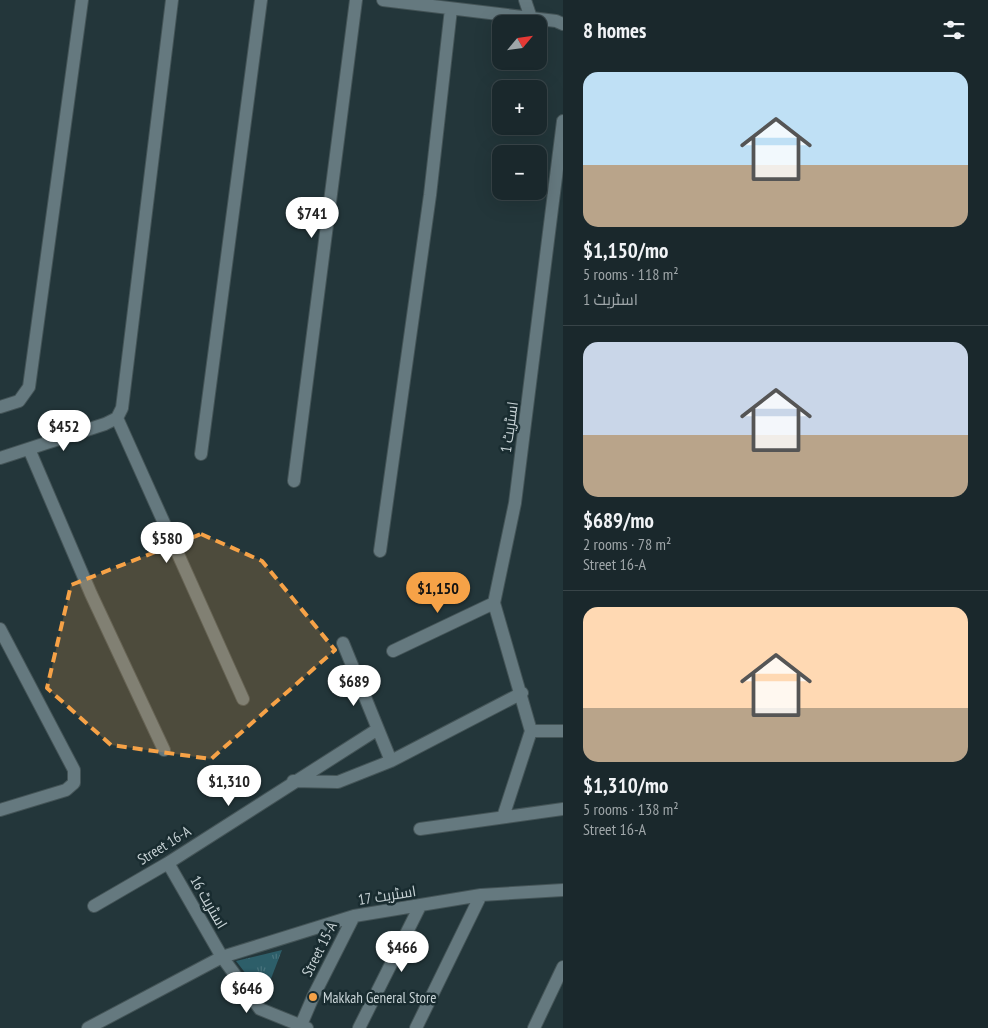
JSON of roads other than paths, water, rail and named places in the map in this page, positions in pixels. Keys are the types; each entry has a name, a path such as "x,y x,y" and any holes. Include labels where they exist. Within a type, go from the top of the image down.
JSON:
{"street":[{"path":"0,407 19,401 29,387 82,0"},
{"path":"0,458 106,424 117,418 122,408 172,0"},
{"path":"201,454 261,0"},
{"path":"294,481 356,0"},
{"path":"383,0 425,3 451,9 504,15"},
{"path":"525,0 530,15"},
{"path":"380,551 430,195 451,9"},
{"path":"548,20 563,24"},
{"name":"اسٹریٹ 1","path":"531,731 522,693 494,602 515,503 561,154 563,121"},
{"path":"117,418 243,699"},
{"path":"28,449 164,750"},
{"path":"393,651 494,602"},
{"path":"0,629 74,770 74,783 66,790 0,810"},
{"path":"343,643 390,761"},
{"path":"293,781 338,782 390,761 522,693"},
{"name":"Street 16-A","path":"94,906 168,863 293,781 378,729"},
{"path":"503,818 531,731 563,731"},
{"path":"420,829 563,809"},
{"name":"اسٹریٹ 16","path":"168,863 222,957 260,1009 304,1026"},
{"name":"اسٹریٹ 17","path":"88,1028 222,957 354,916 481,896 563,890"},
{"path":"416,1028 481,896"},
{"path":"359,1028 420,906"},
{"name":"Street 15-A","path":"304,1026 313,996 354,916"},
{"path":"534,1028 563,967"}],"place":[{"name":"Makkah General Store","path":"313,997"}]}
